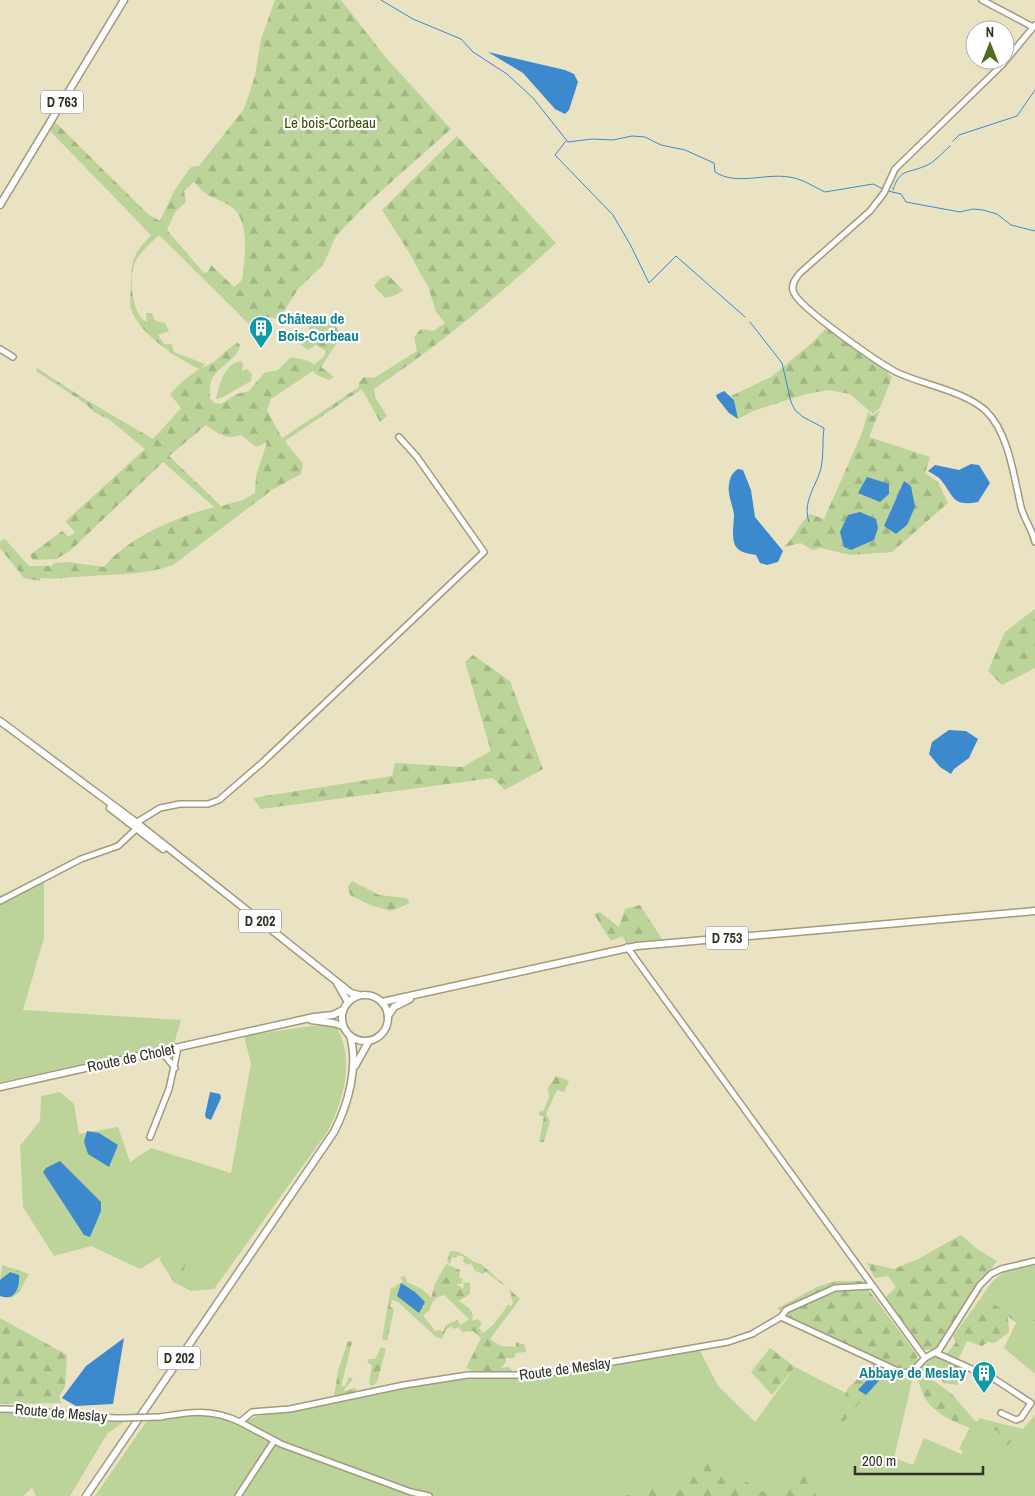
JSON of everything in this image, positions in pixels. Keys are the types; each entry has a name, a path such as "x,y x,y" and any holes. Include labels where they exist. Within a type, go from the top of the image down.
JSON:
{"main road":[{"name":"D 763","path":"0,204 124,0"},
{"name":"D 202","path":"0,721 336,981 351,992 359,995"},
{"name":"D 753","path":"382,1002 627,948 1035,911"},
{"name":"D 202","path":"336,981 348,1002"},
{"name":"D 753","path":"388,1016 394,1007 422,993"},
{"path":"297,1021 333,1015 343,1010 348,1002 359,995 372,995 382,1002 388,1016 388,1023 381,1035 369,1041 361,1041 350,1036 343,1026 343,1010"},
{"path":"297,1021 323,1021 343,1026"},
{"name":"Route de Cholet","path":"0,1087 297,1021"},
{"name":"D 202","path":"86,1496 334,1132 343,1114 352,1074 354,1048 350,1036"},
{"name":"D 202","path":"352,1074 362,1050 369,1041"}],"street":[{"path":"982,0 1034,26 993,74 895,169 875,206 800,273 794,280 792,288 796,297 810,310 882,364 917,381 974,402 986,411 995,423 1006,448 1017,485 1021,507 1035,542"},
{"path":"0,349 13,356"},
{"path":"0,901 80,859 118,846 136,826 160,808 180,804 208,804 228,793 484,552 417,457 399,437"},
{"path":"627,948 925,1358"},
{"path":"150,1137 169,1089 178,1048"},
{"path":"161,1051 175,1068"},
{"path":"781,1317 904,1373 915,1370 925,1358 936,1353 948,1338 980,1285 992,1274 1001,1269 1035,1261"},
{"name":"Route de Meslay","path":"0,1409 51,1411 88,1418 160,1417 190,1411 204,1411 218,1413 240,1422 252,1412 290,1409 404,1385 468,1375 538,1375 728,1342 752,1334 781,1317 786,1310 835,1288 872,1286"},
{"path":"936,1353 996,1380 1031,1403 1021,1418 1016,1420 1001,1414"},
{"path":"240,1422 274,1441 411,1492 429,1496"},
{"path":"238,1496 274,1441"}],"green space":[{"name":"Le bois-Corbeau","path":"275,0 341,0 387,59 451,129 370,201 336,236 323,265 298,289 279,319 263,316 260,323 261,334 251,330 247,322 159,235 142,253 134,265 133,271 132,287 135,305 142,318 147,322 146,313 152,313 155,321 165,323 169,331 158,335 164,344 172,344 174,352 205,364 202,368 212,363 237,342 240,345 235,355 217,372 211,382 210,398 214,403 221,404 237,394 249,391 264,373 278,370 291,357 309,361 314,365 324,356 326,351 316,345 308,350 300,344 310,332 309,325 318,317 330,317 339,332 337,343 321,367 334,377 329,380 317,375 313,371 271,399 267,410 282,438 359,387 359,382 364,377 374,378 417,351 414,337 421,329 433,331 445,323 436,312 429,289 410,254 382,210 457,136 556,243 468,319 374,389 375,397 387,416 380,422 362,389 285,441 303,464 301,474 272,490 173,565 132,574 40,578 40,581 24,578 0,548 0,541 5,539 29,566 51,566 54,563 68,562 104,567 126,546 140,537 169,522 214,507 163,462 70,551 56,559 33,560 30,555 62,531 69,537 75,532 66,522 68,519 145,449 110,420 94,412 86,404 36,371 37,368 83,398 153,439 181,408 170,394 199,369 170,352 150,336 135,318 131,309 130,301 132,269 134,258 151,235 49,130 54,121 149,215 160,221 174,191 191,167 199,166 244,109 255,76 261,39","holes":["194,182 208,195 230,206 237,212 241,220 245,240 244,261 242,280 234,287 211,265 208,272 204,273 167,230 175,212 186,202 184,191","206,425 227,436 241,435 256,447 267,442 256,476 255,493 243,500 221,506 169,456"]},
{"path":"388,275 403,290 396,295 385,298 374,286 380,279"},
{"path":"828,326 851,343 868,351 892,377 880,408 873,414 850,394 829,390 806,394 753,411 738,419 734,400 731,396 771,377 813,342"},
{"path":"241,361 243,364 242,371 247,369 252,374 251,381 216,399 226,371 230,366"},
{"path":"880,410 869,437 930,457 925,473 938,482 948,503 892,552 850,555 821,548 812,550 801,543 784,547 810,514 824,519 862,433 868,412 872,416"},
{"path":"1035,609 1035,668 1002,685 988,671 1005,632"},
{"path":"473,655 510,681 543,769 505,790 493,778 261,809 253,798 392,776 395,763 462,767 491,751 465,662"},
{"path":"352,881 379,895 406,898 410,903 391,911 370,905 350,895 348,887"},
{"path":"44,883 44,938 23,1010 181,1020 174,1044 0,1082 0,895"},
{"path":"640,905 662,939 627,943 622,936 611,941 594,914 600,912 619,927 625,909"},
{"path":"311,1026 336,1026 342,1039 346,1065 343,1092 339,1106 328,1131 214,1289 191,1291 182,1275 163,1255 140,1269 91,1246 54,1256 23,1207 20,1146 40,1121 41,1096 60,1092 74,1104 79,1134 118,1127 130,1162 151,1148 231,1173 251,1064 244,1036"},
{"path":"556,1076 569,1081 564,1092 557,1090 546,1114 550,1121 544,1142 539,1142 544,1116 539,1115 539,1112 544,1110 549,1097 548,1088"},
{"path":"961,1235 977,1249 997,1261 935,1350 923,1350 885,1298 896,1287 888,1276 875,1278 867,1263 894,1269 918,1259"},
{"path":"185,1251 189,1254 182,1275 195,1284 191,1291 174,1282 159,1259 163,1255 171,1262"},
{"path":"450,1251 459,1252 481,1264 508,1288 486,1272 483,1274 475,1271 471,1263 469,1265 463,1262 464,1257 458,1255 456,1258 452,1257 450,1264 447,1262"},
{"path":"446,1264 460,1270 459,1277 463,1279 461,1284 456,1284 464,1289 463,1282 470,1283 470,1294 459,1301 472,1311 472,1321 478,1319 482,1323 479,1328 483,1333 493,1325 508,1305 511,1306 513,1303 509,1289 520,1299 490,1339 501,1346 516,1347 516,1342 525,1345 526,1352 516,1353 514,1358 506,1358 506,1362 501,1368 509,1367 512,1371 475,1372 466,1368 481,1338 473,1331 462,1332 459,1327 453,1329 452,1326 446,1329 442,1339 436,1337 398,1302 392,1300 390,1306 394,1310 387,1341 382,1339 391,1287 395,1288 396,1285 403,1282 400,1277 405,1276 407,1282 422,1289 431,1298 435,1284","holes":["444,1295 469,1319 461,1325 457,1320 446,1325 443,1332 435,1331 423,1315 430,1310 434,1300"]},
{"path":"1035,1264 1035,1374 1004,1348 1019,1317 981,1298 993,1282 1003,1273"},
{"path":"2,1265 29,1274 19,1292 10,1299 9,1295 18,1276 10,1271 0,1281"},
{"path":"837,1281 862,1281 917,1355 917,1364 906,1371 784,1314 778,1308 819,1286"},
{"path":"981,1298 1021,1318 1035,1320 1035,1330 1026,1324 1019,1325 1008,1316 1009,1332 995,1343 988,1342 982,1346 967,1341 958,1360 946,1355 956,1342 953,1336"},
{"path":"0,1318 67,1355 65,1387 59,1396 61,1403 0,1404"},
{"path":"348,1341 352,1342 341,1387 345,1386 349,1377 353,1379 343,1391 355,1388 357,1391 334,1397 338,1371"},
{"path":"381,1347 386,1349 377,1382 372,1386 369,1384 372,1365 367,1363 369,1359 375,1359"},
{"path":"770,1348 795,1367 772,1395 751,1372"},
{"path":"699,1349 718,1386 755,1422 795,1367 846,1393 872,1362 912,1381 894,1458 913,1465 924,1438 961,1454 963,1451 959,1449 970,1427 974,1429 979,1418 1023,1429 1035,1415 1035,1496 95,1496 146,1422 198,1414 245,1421 258,1416 460,1378 527,1378"},
{"path":"938,1356 963,1367 951,1376 959,1382 957,1385 944,1383 931,1369 924,1369 923,1373 952,1394 975,1421 1004,1425 1014,1431 1017,1435 1007,1446 997,1430 980,1430 959,1424 940,1413 927,1401 916,1376 925,1359"},
{"path":"875,1362 885,1367 860,1391 862,1400 842,1424 834,1425 848,1388"},
{"path":"0,1411 44,1412 93,1421 125,1421 107,1434 70,1496 36,1496 32,1488 23,1496 0,1496"},
{"path":"705,1456 719,1462 761,1492 777,1487 809,1467 816,1496 624,1496 666,1484 684,1491"}],"water":[{"path":"488,52 565,70 574,74 578,82 569,110 565,114 555,109 523,73"},
{"path":"724,391 734,400 738,419 729,413 717,398 716,395"},
{"path":"971,464 979,465 990,483 978,502 963,503 958,501 940,479 928,471 935,465 959,470"},
{"path":"738,469 743,470 751,490 755,517 783,551 778,562 767,565 760,563 756,555 738,549 734,542 734,515 729,488 730,480"},
{"path":"867,477 889,484 889,494 880,502 858,493"},
{"path":"904,481 911,486 915,507 907,525 896,534 884,526"},
{"path":"860,512 876,519 878,528 874,540 851,550 844,547 840,532 848,515"},
{"path":"949,730 966,731 978,739 969,758 954,769 951,774 940,767 929,754 932,742"},
{"path":"210,1092 220,1094 221,1098 211,1120 206,1118 205,1115"},
{"path":"87,1131 99,1133 118,1145 109,1167 88,1154 84,1142"},
{"path":"60,1161 101,1202 101,1211 90,1237 84,1235 43,1172 46,1168"},
{"path":"10,1272 19,1275 19,1284 16,1292 9,1297 0,1296 0,1280"},
{"path":"401,1283 415,1292 425,1302 419,1313 397,1296"},
{"path":"124,1338 113,1404 76,1406 62,1398 86,1366"},
{"path":"880,1366 889,1370 866,1395 858,1390"}],"waterway":[{"path":"381,0 413,19 461,39 473,52 507,74 533,98 568,142 592,139 613,140 632,136 645,137 661,145 685,150 714,163 715,172 732,178 789,177 803,181 825,192 873,184 883,189"},
{"path":"953,141 959,135 1017,116 1035,90"},
{"path":"566,141 555,155 613,215 649,283 676,256 745,317"},
{"path":"893,190 901,175 928,165 950,146"},
{"path":"888,191 901,194 906,202 960,212 973,209 983,210 997,214 1011,225 1035,231"},
{"path":"750,322 782,363 791,402 795,410 803,417 824,428 821,468 808,501 807,515 809,522"}],"place":[{"name":"Château de Bois-Corbeau","path":"261,349"},
{"name":"Abbaye de Meslay","path":"984,1394"}]}
